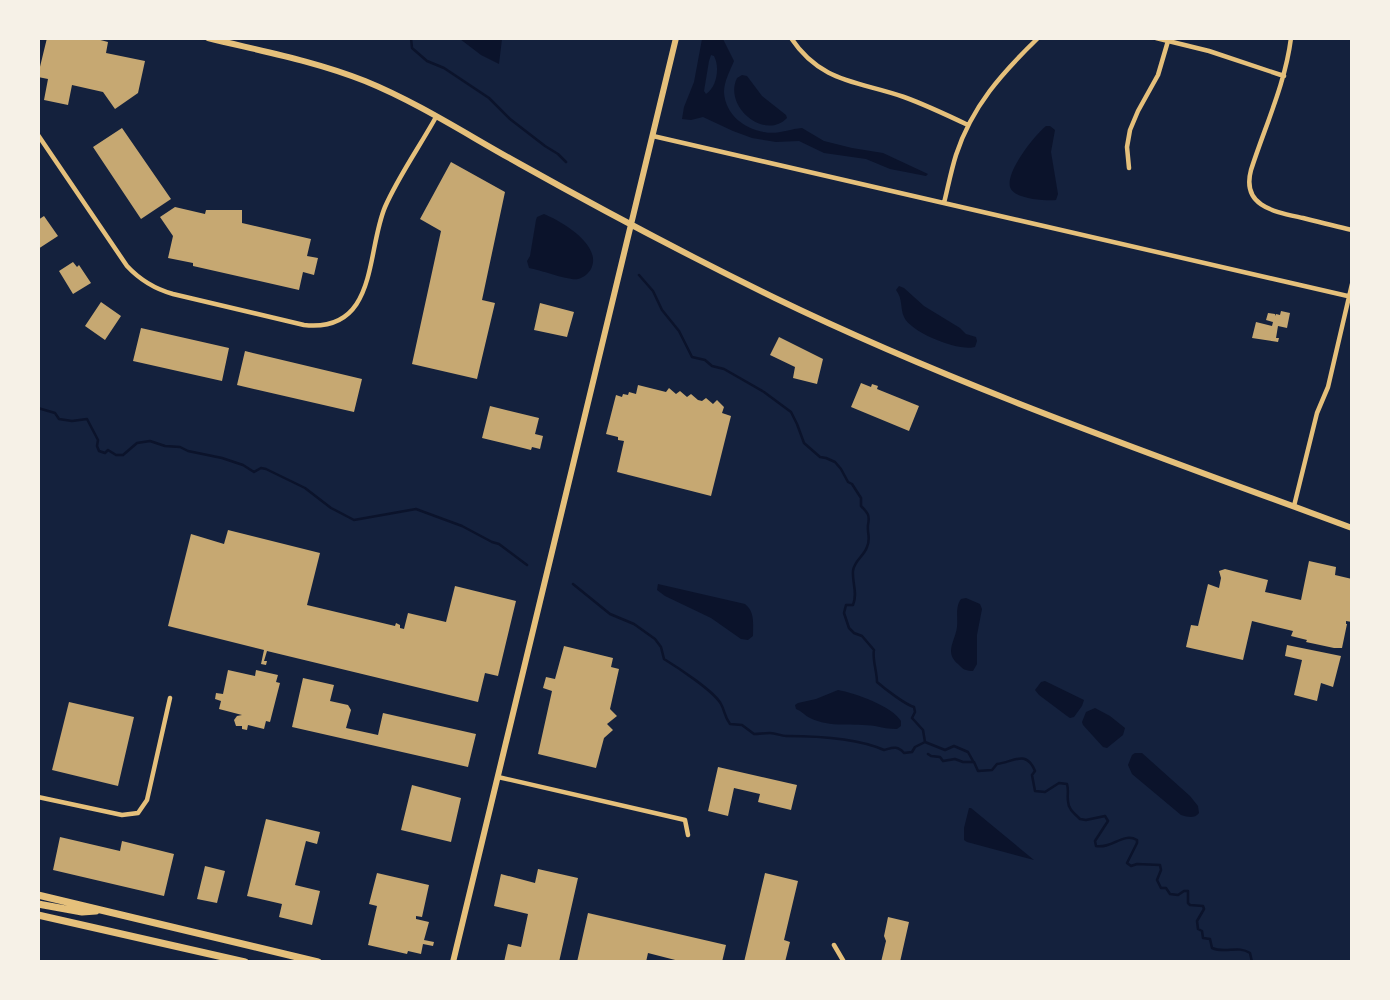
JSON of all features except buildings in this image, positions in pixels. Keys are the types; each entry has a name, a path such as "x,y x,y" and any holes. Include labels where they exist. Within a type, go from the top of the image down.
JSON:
{"main road":[{"path":"38,895 317,961"},
{"path":"38,904 82,912 107,911"},
{"path":"38,915 245,961"}],"street":[{"path":"208,38 332,69 385,89 631,226 756,289 874,343 1068,422 1352,528"},
{"path":"453,961 676,38"},
{"path":"791,38 808,60 831,75 914,101 968,125"},
{"path":"944,203 956,155 968,125 994,84 1038,38"},
{"path":"1156,38 1208,50 1284,76"},
{"path":"1291,38 1284,76 1251,170 1251,191 1259,203 1274,212 1352,230"},
{"path":"1129,168 1127,150 1130,130 1158,75 1168,41"},
{"path":"38,135 127,266 144,282 173,294 304,325 319,326 343,318 360,300 384,209 436,117"},
{"path":"653,136 1350,297"},
{"path":"1294,506 1317,413 1328,387 1352,284"},
{"path":"38,797 122,815 138,813 146,800 170,698"},
{"path":"498,777 685,820 688,835"},
{"path":"834,946 844,961"}],"water":[{"path":"460,39 502,39 499,64 481,55"},
{"path":"702,39 723,39 734,61 725,84 725,100 732,114 749,128 769,133 802,128 824,141 883,153 928,174 926,176 890,169 866,159 824,153 799,141 776,142 752,138 703,117 682,119 694,82","holes":["711,55 714,56 716,76 713,87 706,94 704,91 709,61"]},
{"path":"747,76 762,96 787,118 768,126 749,118 736,100 734,89 737,78"},
{"path":"1046,126 1055,130 1051,152 1058,194 1056,200 1023,197 1010,187 1016,163"},
{"path":"544,214 570,228 586,243 593,260 591,269 584,276 578,279 568,278 529,268 527,261 536,220"},
{"path":"899,286 966,334 976,337 975,347 948,344 926,335 908,323 896,290"},
{"path":"658,584 745,604 752,614 753,636 748,640 741,639 711,618 665,596 657,590"},
{"path":"966,598 980,604 982,609 977,635 977,664 973,671 961,667 954,660 951,651 957,627 958,605 961,599"},
{"path":"1045,681 1084,700 1074,717 1070,718 1039,695 1035,690"},
{"path":"838,690 882,705 896,715 901,726 894,729 826,723 810,718 796,709 795,705 798,703"},
{"path":"1095,708 1125,728 1123,735 1107,748 1103,747 1082,722 1086,712"},
{"path":"1135,753 1142,753 1190,796 1198,806 1199,813 1193,817 1181,815 1132,774 1128,765"},
{"path":"971,808 1034,860 964,840"}],"waterway":[{"path":"411,38 412,48 427,61 444,68 489,98 510,119 566,162"},
{"path":"639,275 679,331 692,357 724,369 764,392 791,412 804,443 820,457 835,462 861,498 861,506 869,516 869,541 854,567 853,605 846,605 844,613 849,628 862,636 874,650 877,682 914,707 912,718 923,730 925,742"},
{"path":"38,408 55,413 59,419 87,419 98,440 99,451 105,453 108,450 116,455 123,455 137,443 150,441 222,458 254,472 261,468 266,469 305,488 331,508 354,520 416,509 462,526 499,544 527,565"},
{"path":"573,584 610,614 634,624 655,639 661,647 664,659 717,699 730,724 742,725 754,734 836,738 884,750 897,748 904,753 912,752 915,747 925,742"},
{"path":"925,742 945,750 954,746 968,752 973,761"},
{"path":"928,754 940,757 943,761 955,759 974,762 978,771 992,770 997,764 1024,759 1028,760 1035,771 1032,775 1035,791 1045,792 1059,783 1067,784 1069,806 1080,819 1105,816 1108,821 1095,841 1096,846 1127,838 1137,840 1127,863 1131,866 1160,865 1157,880 1161,888 1166,888 1170,894 1178,895 1188,891 1188,903 1203,906 1197,921 1198,929 1202,931 1203,938 1210,939 1212,948 1245,951 1250,953 1252,962"}]}
